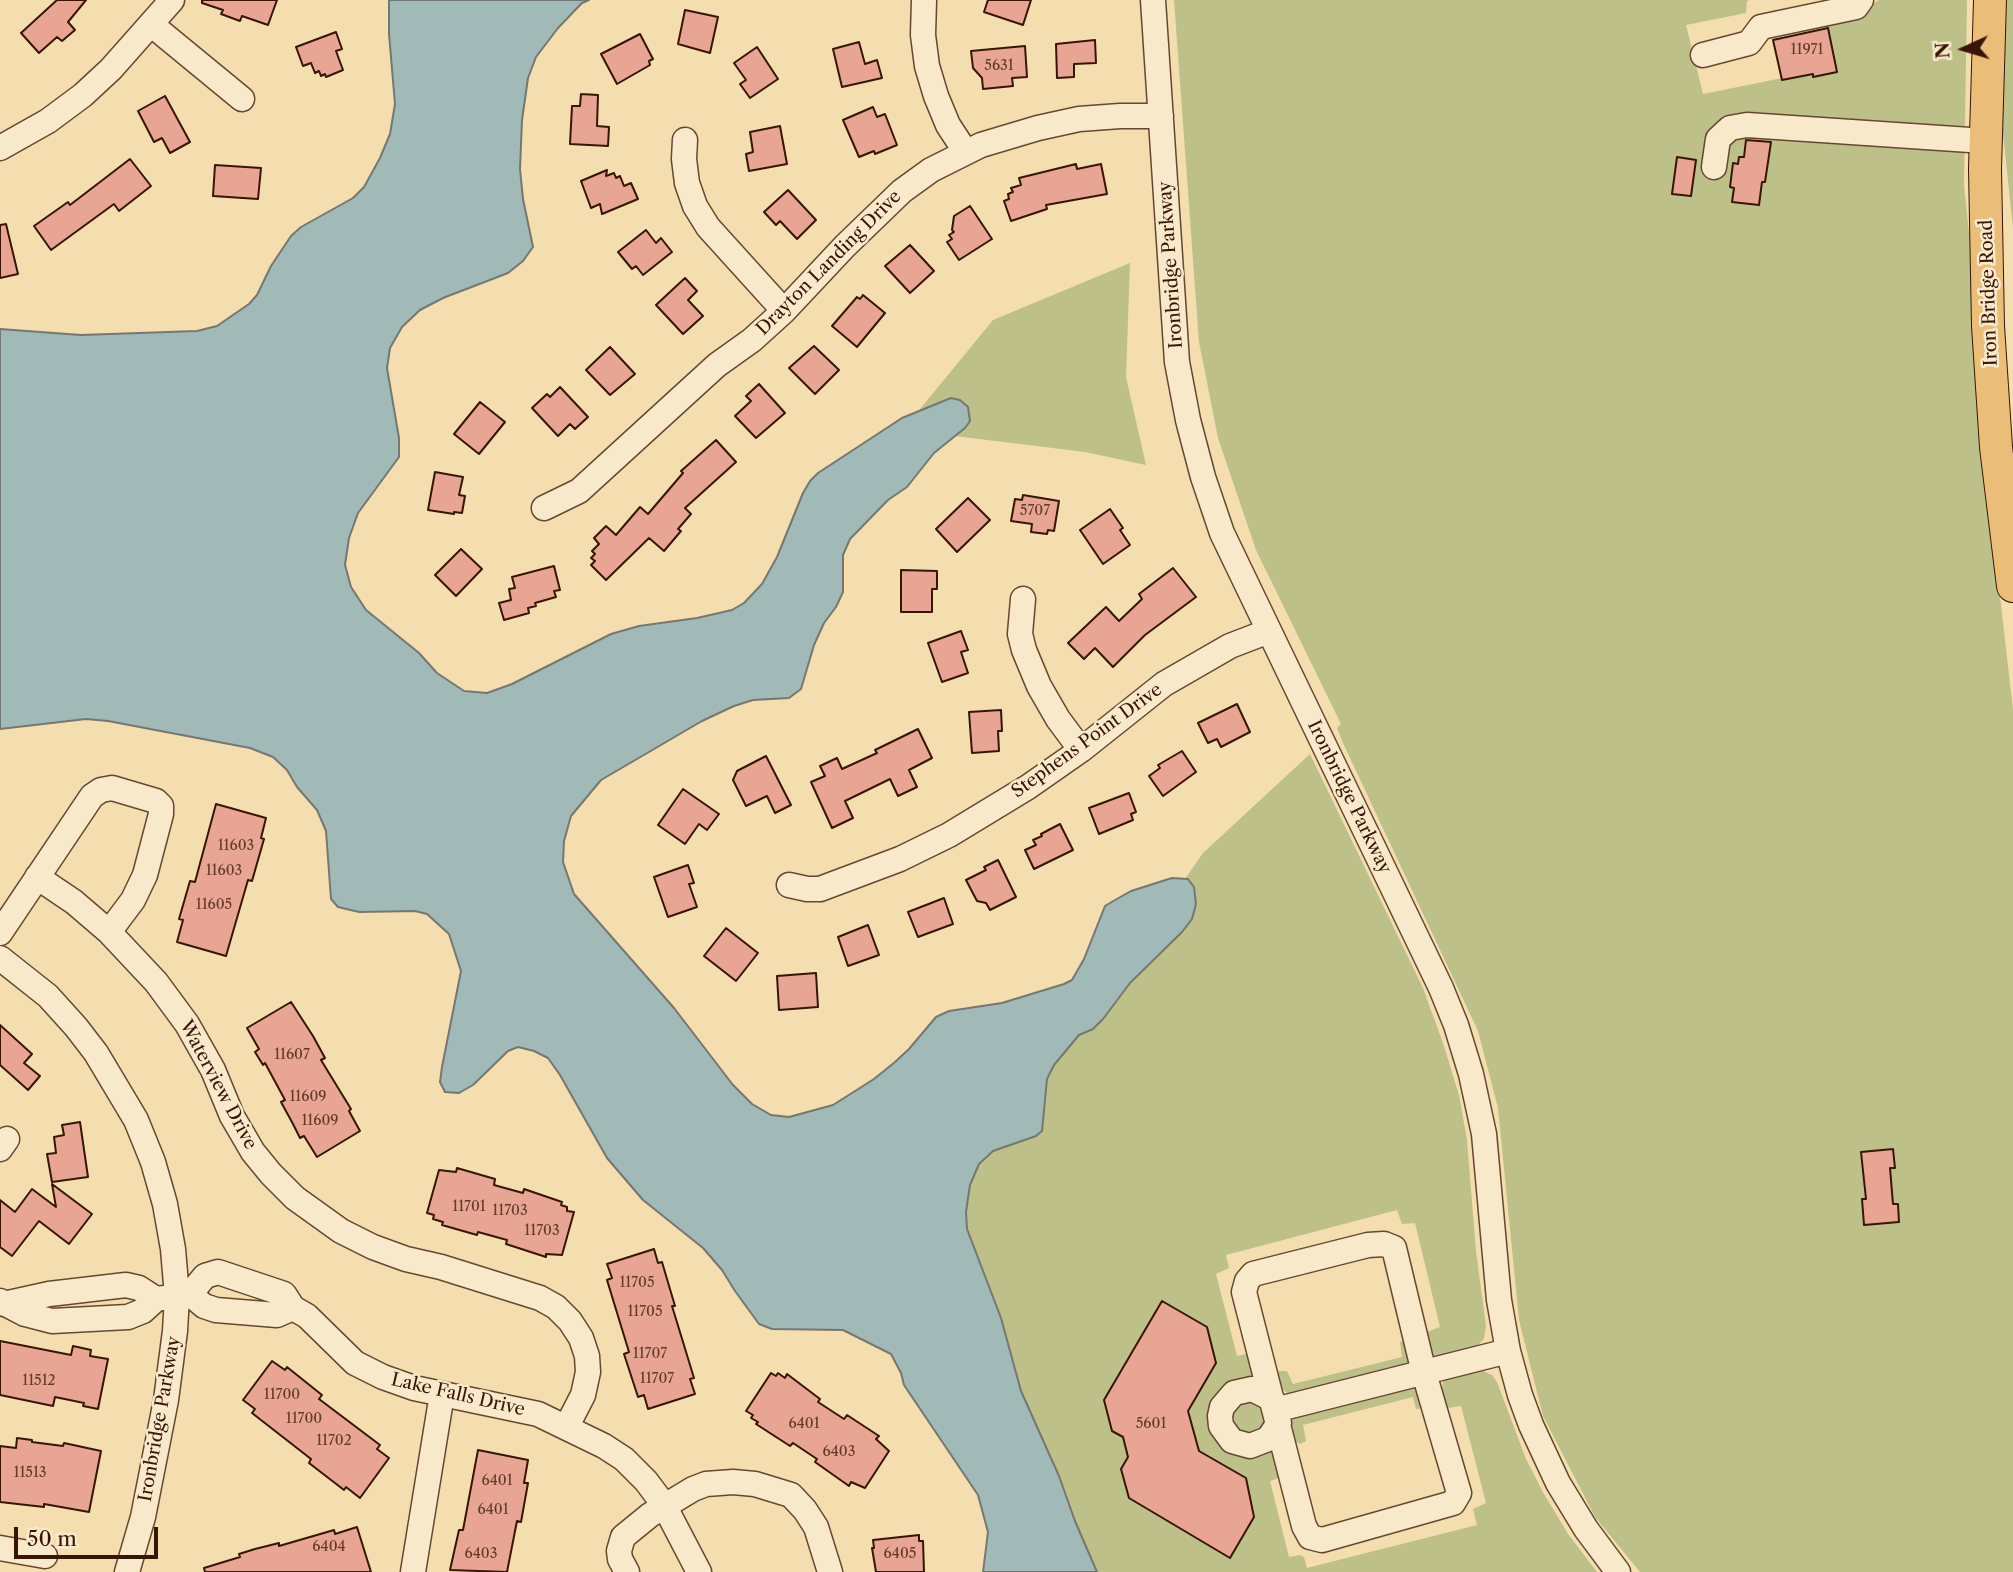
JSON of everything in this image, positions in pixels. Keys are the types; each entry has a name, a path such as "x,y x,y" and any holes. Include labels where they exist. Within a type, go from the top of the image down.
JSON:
{"main road":[{"name":"Iron Bridge Road","path":"1990,0 1985,141 1989,326 2005,446 2013,586"}],"street":[{"path":"0,148 48,121 83,95 111,69 172,0"},
{"path":"924,0 923,34 927,66 948,125 965,151"},
{"name":"Ironbridge Parkway","path":"1153,0 1177,362 1203,477 1222,533 1441,988 1456,1026 1471,1074 1484,1134 1499,1300 1508,1351 1531,1425 1558,1483 1586,1529 1618,1572"},
{"path":"1703,55 1749,43 1761,27 1856,7 1861,0"},
{"path":"152,25 242,99"},
{"name":"Drayton Landing Drive","path":"544,508 579,491 717,365 752,340 902,191 931,170 965,151 1038,128 1079,119 1161,116"},
{"path":"1714,167 1718,139 1730,128 1747,125 1985,141"},
{"path":"685,140 684,159 695,206 708,227 783,311"},
{"path":"1023,599 1020,634 1024,650 1039,686 1058,719 1081,750"},
{"name":"Stephens Point Drive","path":"789,885 807,889 820,888 900,859 949,835 1028,787 1081,750 1164,684 1230,646 1269,631"},
{"path":"0,933 92,796 101,790 112,788 156,801 161,806 161,814 145,875 133,900 109,932"},
{"name":"Waterview Drive","path":"37,877 74,902 109,932 156,982 187,1024 213,1070 232,1116 253,1152 295,1198 341,1231 373,1247 540,1297 556,1307 570,1321 581,1338 587,1356 588,1371 583,1395 567,1426"},
{"name":"Ironbridge Parkway","path":"0,958 48,996 76,1027 115,1081 136,1120 153,1162 165,1204 173,1248 172,1363 143,1517 127,1572"},
{"path":"1384,1244 1394,1248 1424,1373 1458,1493 1453,1503 1322,1540 1310,1537 1304,1526 1244,1292 1247,1281 1253,1274 1368,1245 1384,1244"},
{"name":"Lake Falls Drive","path":"174,1296 205,1276 218,1272 284,1294 293,1308 307,1316 355,1363 383,1377 414,1388 538,1414 567,1426 624,1460 646,1481 664,1505 699,1572"},
{"path":"2,1302 25,1314 52,1321 128,1317 174,1296 216,1310 277,1315 293,1308"},
{"path":"1275,1411 1508,1351"},
{"path":"413,1572 442,1394"},
{"path":"627,1572 620,1559 620,1543 623,1537 664,1505 706,1484 733,1482 755,1484 791,1495 816,1527 830,1572"},
{"name":"Ironbridge Parkway","path":"142,1572 143,1517"},
{"path":"0,1548 45,1556"}],"green space":[{"path":"1174,0 1749,0 1746,13 1686,25 1703,94 1832,68 1825,27 1827,23 1849,19 1879,0 1967,0 1964,185 1976,300 1988,491 2013,710 2013,1572 1640,1572 1595,1517 1543,1416 1519,1320 1498,1108 1478,1031 1343,743 1337,728 1341,724 1256,550 1218,438 1199,342"},
{"path":"1999,0 2013,0 2013,228 1999,96"},
{"path":"1130,263 1126,377 1146,465 1085,452 955,436 965,428 968,407 960,400 951,398 916,414 993,320"},
{"path":"1310,754 1423,988 1459,1095 1467,1140 1476,1251 1486,1326 1484,1339 1475,1348 1436,1358 1432,1355 1427,1332 1440,1327 1415,1223 1402,1224 1397,1210 1226,1255 1229,1268 1216,1274 1237,1356 1251,1353 1259,1376 1213,1419 1271,1447 1283,1477 1270,1481 1289,1557 1304,1557 1307,1568 1477,1525 1473,1509 1486,1503 1461,1406 1447,1408 1442,1391 1443,1382 1447,1378 1483,1371 1492,1375 1497,1382 1526,1459 1544,1494 1568,1534 1597,1572 1097,1572 1059,1475 1021,1391 991,1292 967,1229 966,1212 970,1185 979,1164 993,1151 1036,1136 1047,1079 1054,1065 1079,1035 1093,1029 1130,983 1182,932 1188,880 1185,879 1203,853"},
{"path":"1409,1339 1409,1364 1295,1395 1280,1387 1277,1377 1279,1371 1287,1371 1293,1384 1402,1357 1400,1342"},
{"path":"1406,1386 1418,1387 1424,1408 1416,1409 1413,1397 1303,1425 1306,1441 1300,1444 1294,1441 1291,1425 1299,1414"},
{"path":"1248,1398 1268,1411 1265,1429 1247,1436 1232,1425 1231,1413 1233,1407"}],"water":[{"path":"389,0 589,0 582,3 558,28 536,57 528,78 522,120 520,169 533,247 523,261 508,273 443,298 420,310 402,327 390,348 387,368 399,438 399,457 358,513 349,538 345,565 351,587 366,610 419,653 437,673 464,691 487,693 512,684 611,634 639,626 732,610 744,603 762,584 777,557 803,493 818,473 902,418 951,398 960,400 968,407 970,421 965,428 934,453 907,487 888,500 850,539 843,555 843,592 814,645 801,689 789,698 753,700 702,721 601,780 571,816 564,841 563,862 574,894 674,1008 733,1085 752,1104 771,1115 789,1117 833,1105 895,1062 936,1017 949,1011 1002,1003 1072,980 1084,959 1105,906 1131,891 1172,878 1188,879 1194,887 1196,904 1192,919 1182,932 1130,983 1103,1019 1093,1029 1079,1035 1054,1065 1047,1079 1042,1131 1036,1136 993,1151 979,1164 970,1185 966,1212 967,1229 1001,1318 1021,1391 1059,1476 1097,1572 983,1572 988,1532 978,1495 904,1385 891,1354 843,1330 772,1329 759,1324 722,1270 703,1248 643,1200 607,1158 548,1058 518,1047 508,1051 473,1085 459,1093 445,1092 440,1082 461,971 449,934 427,914 415,911 359,912 338,907 331,899 326,831 317,810 297,787 287,770 273,757 250,748 108,721 86,719 0,729 0,329 81,335 197,331 217,326 249,304 291,236 301,227 353,198 364,187 380,158 390,134 395,104"}],"building":[{"path":"57,0 86,0 68,22 75,30 62,41 57,37 39,53 21,33"},
{"path":"202,0 277,0 268,25 242,16 240,21 221,14 223,10 202,3"},
{"path":"988,0 1031,0 1023,25 984,12"},
{"path":"685,10 718,17 710,53 678,44"},
{"path":"1828,28 1837,72 1782,80 1773,40"},
{"path":"336,32 342,49 336,51 343,70 326,77 325,74 321,76 319,71 315,73 311,63 303,66 296,47"},
{"path":"640,34 653,59 649,61 650,65 617,84 601,54"},
{"path":"1095,40 1096,63 1074,64 1074,77 1057,78 1056,44"},
{"path":"859,42 865,64 877,60 882,78 842,87 833,49"},
{"path":"1025,46 1027,77 1012,78 1013,86 983,89 982,78 973,68 971,51"},
{"path":"757,47 778,79 750,98 740,84 746,80 734,63"},
{"path":"581,94 598,95 597,126 609,127 608,146 570,144 572,106 580,106"},
{"path":"165,96 190,142 170,153 162,138 154,142 138,111"},
{"path":"873,107 877,117 885,114 897,145 859,157 843,120"},
{"path":"780,126 787,164 749,171 746,154 753,152 750,132"},
{"path":"1746,140 1771,142 1759,205 1732,202 1734,188 1730,187 1733,163 1738,164 1739,157 1744,157"},
{"path":"1677,157 1696,160 1691,196 1672,194"},
{"path":"130,159 151,186 119,211 114,204 51,250 34,226 68,202 70,205"},
{"path":"1076,164 1077,169 1101,164 1107,194 1046,205 1047,209 1011,221 1004,201 1009,199 1008,194 1013,192 1011,188 1021,185 1019,178"},
{"path":"215,165 261,168 258,199 213,196"},
{"path":"607,170 606,176 614,173 616,178 620,176 624,186 631,183 638,199 602,214 600,204 591,208 581,181"},
{"path":"788,190 816,220 797,239 780,221 776,225 764,212"},
{"path":"970,206 992,239 959,260 947,242 952,239 949,235 954,232 954,216"},
{"path":"6,224 18,274 0,278 0,225"},
{"path":"646,230 656,243 661,238 672,252 643,275 636,266 632,269 618,252"},
{"path":"910,245 934,271 910,293 885,266"},
{"path":"685,278 697,291 688,300 703,316 683,334 656,305"},
{"path":"863,295 885,313 857,347 832,326 857,297 860,299"},
{"path":"814,346 839,370 815,394 789,368"},
{"path":"610,347 635,374 610,395 586,370"},
{"path":"759,384 785,413 756,438 735,416 751,401 746,396"},
{"path":"560,387 588,417 575,429 570,424 558,436 532,408 547,394 550,397"},
{"path":"480,402 505,422 479,454 454,434"},
{"path":"716,440 736,462 685,508 691,514 664,551 649,538 606,580 591,565 595,561 591,558 595,554 592,551 599,544 594,538 606,526 616,535 640,507 648,514 683,473 681,471"},
{"path":"435,472 463,477 459,495 465,496 462,513 428,510"},
{"path":"1023,495 1059,501 1054,531 1048,530 1047,534 1031,532 1032,524 1011,521 1015,499 1022,500"},
{"path":"968,498 990,520 957,552 936,529"},
{"path":"1110,509 1123,528 1120,530 1130,545 1103,564 1080,530"},
{"path":"461,549 482,569 456,596 435,575"},
{"path":"554,566 560,590 554,591 556,597 535,603 536,606 528,608 529,613 504,620 499,603 511,600 509,589 515,588 512,577"},
{"path":"1173,568 1196,597 1145,635 1113,667 1095,648 1084,659 1068,643 1106,607 1119,621 1142,599 1139,594"},
{"path":"901,570 937,571 937,589 932,589 932,612 901,612"},
{"path":"961,631 968,650 961,652 968,673 942,682 928,643"},
{"path":"1237,704 1250,732 1221,747 1217,739 1208,743 1198,723"},
{"path":"1001,710 999,751 972,753 969,712"},
{"path":"918,729 932,758 909,770 917,787 898,796 890,779 845,801 853,818 832,828 811,782 825,776 820,766 837,758 842,769 877,753 875,750"},
{"path":"1182,751 1196,772 1163,796 1149,776 1160,768 1158,765"},
{"path":"766,756 791,805 775,813 767,796 746,806 733,780 737,771"},
{"path":"683,789 719,814 707,830 699,824 685,844 658,825"},
{"path":"1129,793 1136,812 1131,814 1133,820 1099,834 1089,808"},
{"path":"216,804 266,818 261,838 264,839 252,881 248,880 226,956 177,942 183,920 179,919 190,881 195,882"},
{"path":"1060,824 1073,850 1034,869 1025,850 1036,845 1033,840 1042,836 1041,834"},
{"path":"998,860 1016,897 990,910 986,903 977,901 966,880 986,870 984,867"},
{"path":"688,865 694,883 689,884 697,907 668,917 654,877"},
{"path":"944,898 953,924 918,937 908,912"},
{"path":"868,925 879,955 848,966 838,937"},
{"path":"726,928 758,953 736,981 704,956"},
{"path":"816,973 818,1007 779,1010 777,976"},
{"path":"291,1002 325,1058 321,1060 351,1109 349,1111 360,1131 317,1157 304,1136 300,1138 281,1102 285,1100 265,1063 263,1065 255,1052 259,1049 247,1028"},
{"path":"0,1025 32,1054 24,1063 40,1076 28,1090 0,1065"},
{"path":"80,1122 88,1177 52,1182 47,1154 56,1153 54,1137 64,1135 62,1125"},
{"path":"1893,1149 1895,1168 1890,1168 1893,1204 1898,1204 1899,1222 1864,1225 1862,1199 1866,1199 1861,1152"},
{"path":"457,1168 495,1179 494,1185 523,1193 524,1189 562,1202 561,1205 567,1207 567,1211 574,1212 562,1255 546,1254 546,1257 506,1244 507,1240 478,1232 477,1235 442,1225 443,1222 433,1219 434,1215 427,1213 439,1170 456,1172"},
{"path":"52,1184 92,1214 69,1244 39,1221 12,1256 0,1247 0,1200 15,1212 32,1189 56,1207"},
{"path":"654,1249 658,1263 662,1262 675,1306 672,1306 694,1378 690,1379 695,1394 648,1409 644,1395 638,1397 624,1354 629,1352 607,1280 612,1278 607,1264"},
{"path":"1162,1301 1207,1327 1216,1363 1188,1411 1199,1451 1246,1478 1254,1517 1230,1558 1129,1498 1121,1469 1128,1457 1123,1437 1112,1431 1104,1400"},
{"path":"0,1341 71,1355 73,1346 91,1350 90,1356 108,1359 98,1409 55,1397 53,1406 0,1395"},
{"path":"272,1361 285,1370 287,1367 322,1395 319,1399 380,1445 377,1449 389,1458 360,1498 346,1487 344,1490 309,1463 311,1459 252,1413 255,1409 243,1400"},
{"path":"771,1373 776,1376 778,1373 785,1378 787,1374 820,1399 818,1402 844,1419 847,1415 879,1436 876,1439 889,1451 865,1488 851,1482 849,1486 815,1462 817,1459 793,1443 790,1446 751,1418 753,1415 746,1411"},
{"path":"17,1438 63,1446 64,1443 101,1451 89,1512 44,1504 44,1507 0,1502 0,1446 16,1448"},
{"path":"478,1450 528,1460 524,1483 528,1483 521,1522 517,1521 507,1572 450,1570 459,1530 463,1530"},
{"path":"357,1527 371,1572 205,1572 204,1568 240,1557 239,1554 255,1549 279,1543 279,1546 334,1530 335,1534"},
{"path":"919,1535 919,1541 923,1541 924,1572 876,1572 873,1540"}]}
